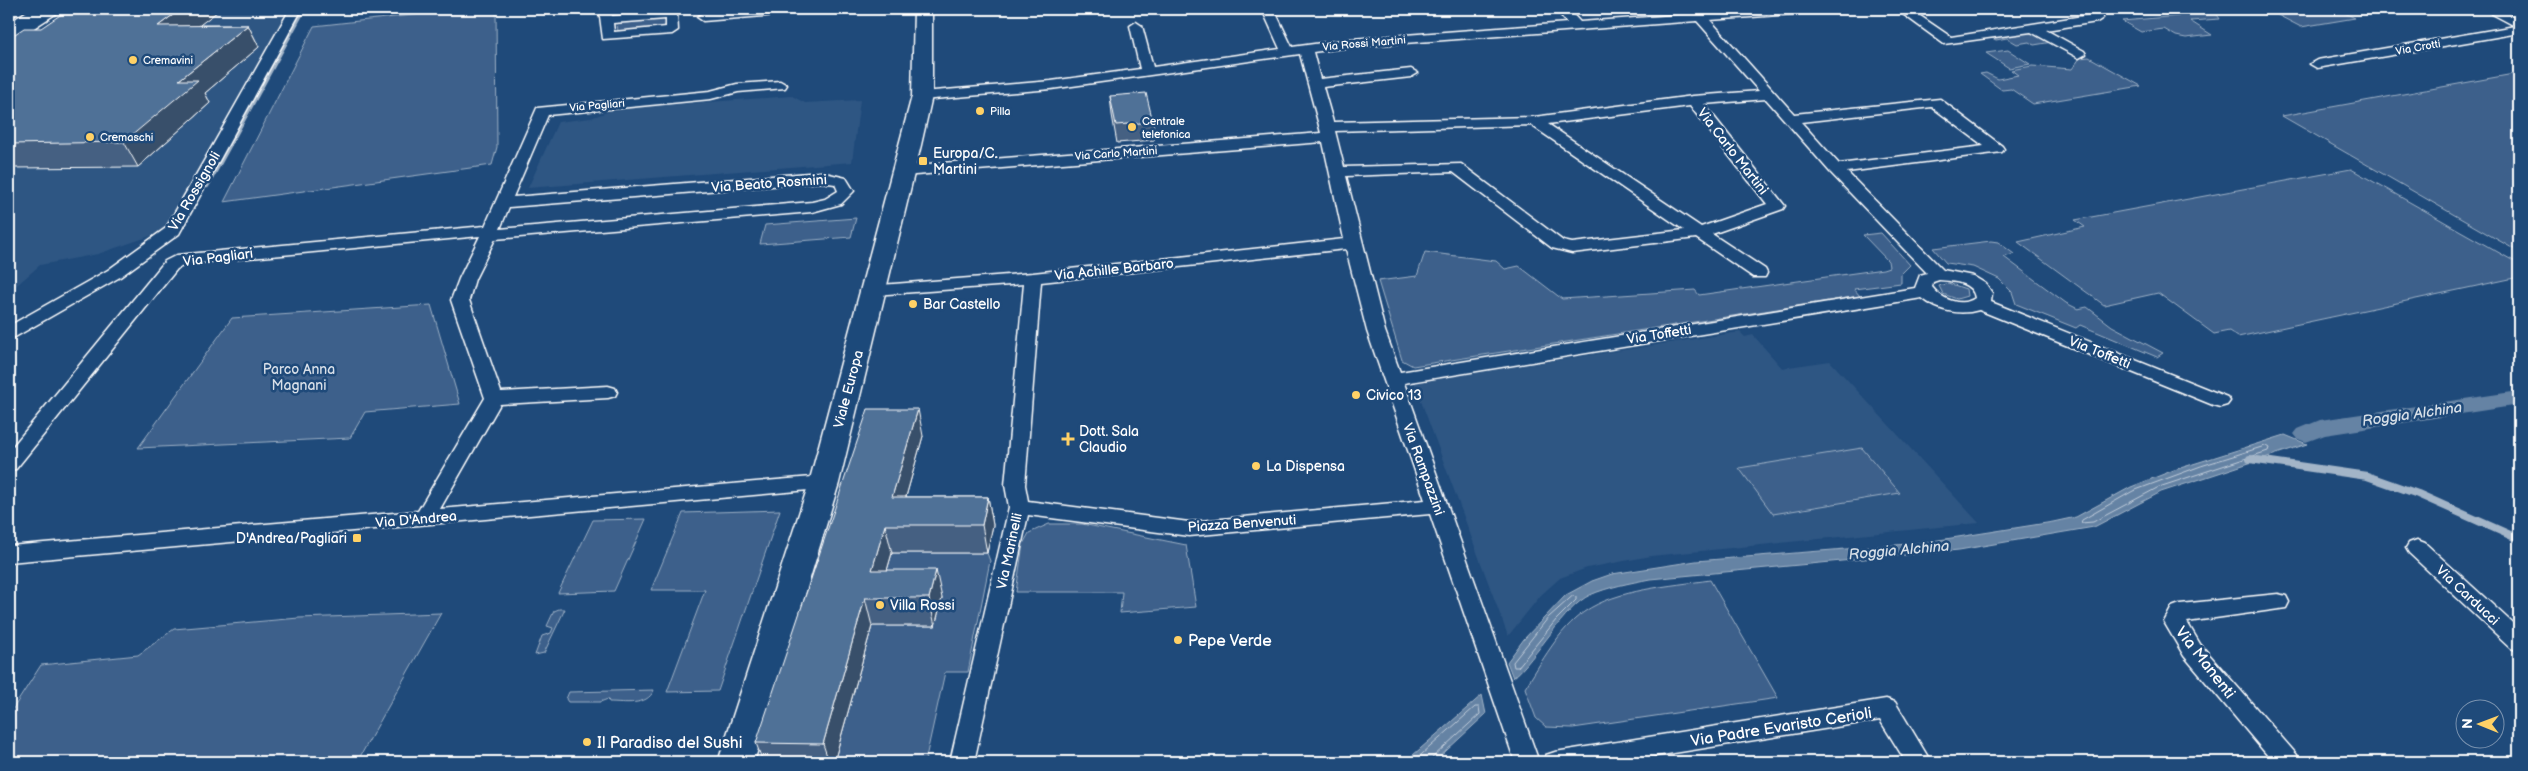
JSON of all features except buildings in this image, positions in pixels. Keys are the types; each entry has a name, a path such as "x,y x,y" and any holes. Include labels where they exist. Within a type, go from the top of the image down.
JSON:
{"street":[{"path":"9,30 42,9"},
{"path":"9,40 57,9"},
{"name":"Via Rossignoli","path":"9,333 122,269 148,252 173,231 296,9"},
{"path":"703,17 800,9"},
{"name":"Viale Europa","path":"736,762 824,483 904,171 922,96 923,9"},
{"path":"1268,9 1288,52"},
{"path":"1562,9 1576,26"},
{"name":"Via Rossi Martini","path":"922,96 1051,85 1351,43 1576,26 1697,12 1808,9"},
{"path":"1902,9 1949,41 2097,18 2096,14 2088,9"},
{"path":"2489,9 2519,23"},
{"path":"1697,12 1835,169 1938,274"},
{"path":"606,14 673,16 672,30 608,36 606,14"},
{"path":"1136,26 1147,71"},
{"path":"2033,28 2079,54"},
{"name":"Via Crotti","path":"2317,64 2519,29"},
{"name":"Via Rampazzini","path":"1305,49 1316,84 1353,243 1376,331 1527,762"},
{"path":"1316,84 1411,73"},
{"name":"Via Pagliari","path":"494,398 460,300 467,279 503,203 542,111 711,95 736,88 780,85"},
{"name":"Via Carlo Martini","path":"904,171 1328,132 1534,121 1693,100 1770,95"},
{"name":"Via Carlo Martini","path":"1693,100 1777,206 1698,233"},
{"path":"1791,119 1935,102 1996,149 1835,169"},
{"path":"1534,121 1759,273"},
{"path":"1336,172 1456,167 1464,171 1558,245 1572,248 1698,233"},
{"name":"Via Beato Rosmini","path":"490,232 812,207 832,202 841,197 846,191 841,181 821,177 503,203"},
{"name":"Via Pagliari","path":"9,464 171,265 183,259 490,232"},
{"name":"Via Achille Barbaro","path":"874,290 1033,278 1353,243"},
{"path":"1925,292 1923,282 1931,276 1938,274 1958,276 1976,284 1985,295 1980,304"},
{"name":"Via Marinelli","path":"962,762 1019,507 1015,485 1033,278"},
{"name":"Via Toffetti","path":"1392,378 1925,292 1938,302 1952,306 1966,308 1980,304 2220,401"},
{"path":"424,518 494,398 608,392"},
{"name":"Via D'Andrea","path":"9,554 824,483"},
{"name":"Piazza Benvenuti","path":"1019,507 1189,529 1437,506"},
{"name":"Via Carducci","path":"2417,548 2519,642"},
{"name":"Via Manenti","path":"2278,602 2180,613 2175,622 2180,632 2288,762"},
{"name":"Via Padre Evaristo Cerioli","path":"1555,762 1886,709 1919,762"}],"shaded area":[{"path":"72,9 289,9 174,217 159,233 98,254 40,265 9,292 9,51"},
{"path":"792,96 805,103 860,100 852,162 528,188 558,122 591,118 615,109"},
{"path":"1740,332 1745,337 1753,335 1782,368 1830,361 1979,523 1651,556 1587,568 1560,578 1541,595 1508,636 1414,382"}],"green space":[{"path":"467,9 496,9 497,147 492,165 224,202 314,26"},
{"path":"2167,9 2204,9 2216,14 2220,19 2190,21 2212,35 2186,38 2176,36 2164,29 2141,32 2122,21 2179,16"},
{"path":"2266,9 2337,9 2355,18 2301,27"},
{"path":"666,19 665,27 662,28 618,32 617,23 620,22"},
{"path":"2031,31 2052,42 2034,45 2029,42 2017,44 2007,38 1996,40 1992,38"},
{"path":"2008,50 2030,64 2009,68 1986,53"},
{"path":"2089,57 2141,86 2033,104 2011,89 2002,90 1980,74 1986,73 1998,79 2018,75 2011,70 2032,66 2072,69 2080,58"},
{"path":"2519,73 2519,252 2282,116"},
{"path":"2351,169 2519,264 2519,277 2238,337 2229,331 2214,334 2158,293 2104,305 2018,242 2085,227 2075,220"},
{"path":"856,218 851,237 760,244 765,225"},
{"path":"1881,233 1910,265 1901,274 1901,283 1854,289 1860,296 1413,366 1402,360 1378,281 1417,276 1425,252 1496,261 1505,269 1519,266 1562,299 1695,290 1699,295 1889,267 1888,261 1863,235"},
{"path":"1991,241 1998,242 2014,254 2004,257 2066,303 2078,309 2087,307 2112,326 2163,353 2157,357 2080,325 2076,328 2016,304 2012,292 1999,279 1973,267 1946,263 1933,248"},
{"path":"1948,283 1966,289 1967,296 1957,299 1943,294 1939,286"},
{"name":"Parco Anna Magnani","path":"431,305 460,404 365,412 350,438 138,448 232,318"},
{"path":"1862,448 1900,493 1773,514 1739,468"},
{"path":"780,510 718,691 667,692 705,590 651,590 683,513"},
{"path":"646,519 614,591 558,593 593,520"},
{"path":"1049,524 1082,524 1186,545 1196,607 1120,613 1122,592 1016,592 1023,544 1029,533"},
{"path":"892,553 987,553 990,561 968,672 945,672 925,762 834,762 872,626 936,626 879,598"},
{"path":"1710,580 1778,698 1573,728 1546,727 1536,718 1525,688 1551,647 1575,619 1597,604 1628,593"},
{"path":"565,609 544,653 535,655 542,636 551,633 553,628 547,626 554,611"},
{"path":"441,613 357,762 9,762 9,715 41,665 138,655 174,629 299,618"},
{"path":"654,690 646,699 628,703 609,702 608,699 600,702 568,702 566,699 569,692"}],"water":[{"name":"Roggia Alchina","path":"2285,435 2307,444 2161,492 2094,527 1959,550 1650,579 1612,587 1590,595 1570,610 1532,658 1513,678 1507,662 1524,639 1566,595 1592,581 1612,574 1696,561 1920,543 2053,522 2076,517 2131,487 2174,470"},
{"path":"1482,695 1486,714 1434,762 1405,762"}],"waterway":[{"path":"207,186 304,9"},
{"name":"Roggia Alchina","path":"2306,434 2320,428 2519,398"},
{"path":"2250,459 2367,476 2418,494 2519,539"}],"place":[{"name":"Cremavini","path":"133,60"},
{"name":"Pilla","path":"980,111"},
{"name":"Centrale telefonica","path":"1132,127"},
{"name":"Cremaschi","path":"90,137"},
{"name":"Europa/C. Martini","path":"923,161"},
{"name":"Bar Castello","path":"913,304"},
{"name":"Civico 13","path":"1356,395"},
{"name":"Dott. Sala Claudio","path":"1068,439"},
{"name":"La Dispensa","path":"1256,466"},
{"name":"D'Andrea/Pagliari","path":"357,538"},
{"name":"Villa Rossi","path":"880,605"},
{"name":"Pepe Verde","path":"1178,640"},
{"name":"Il Paradiso del Sushi","path":"587,742"}]}
